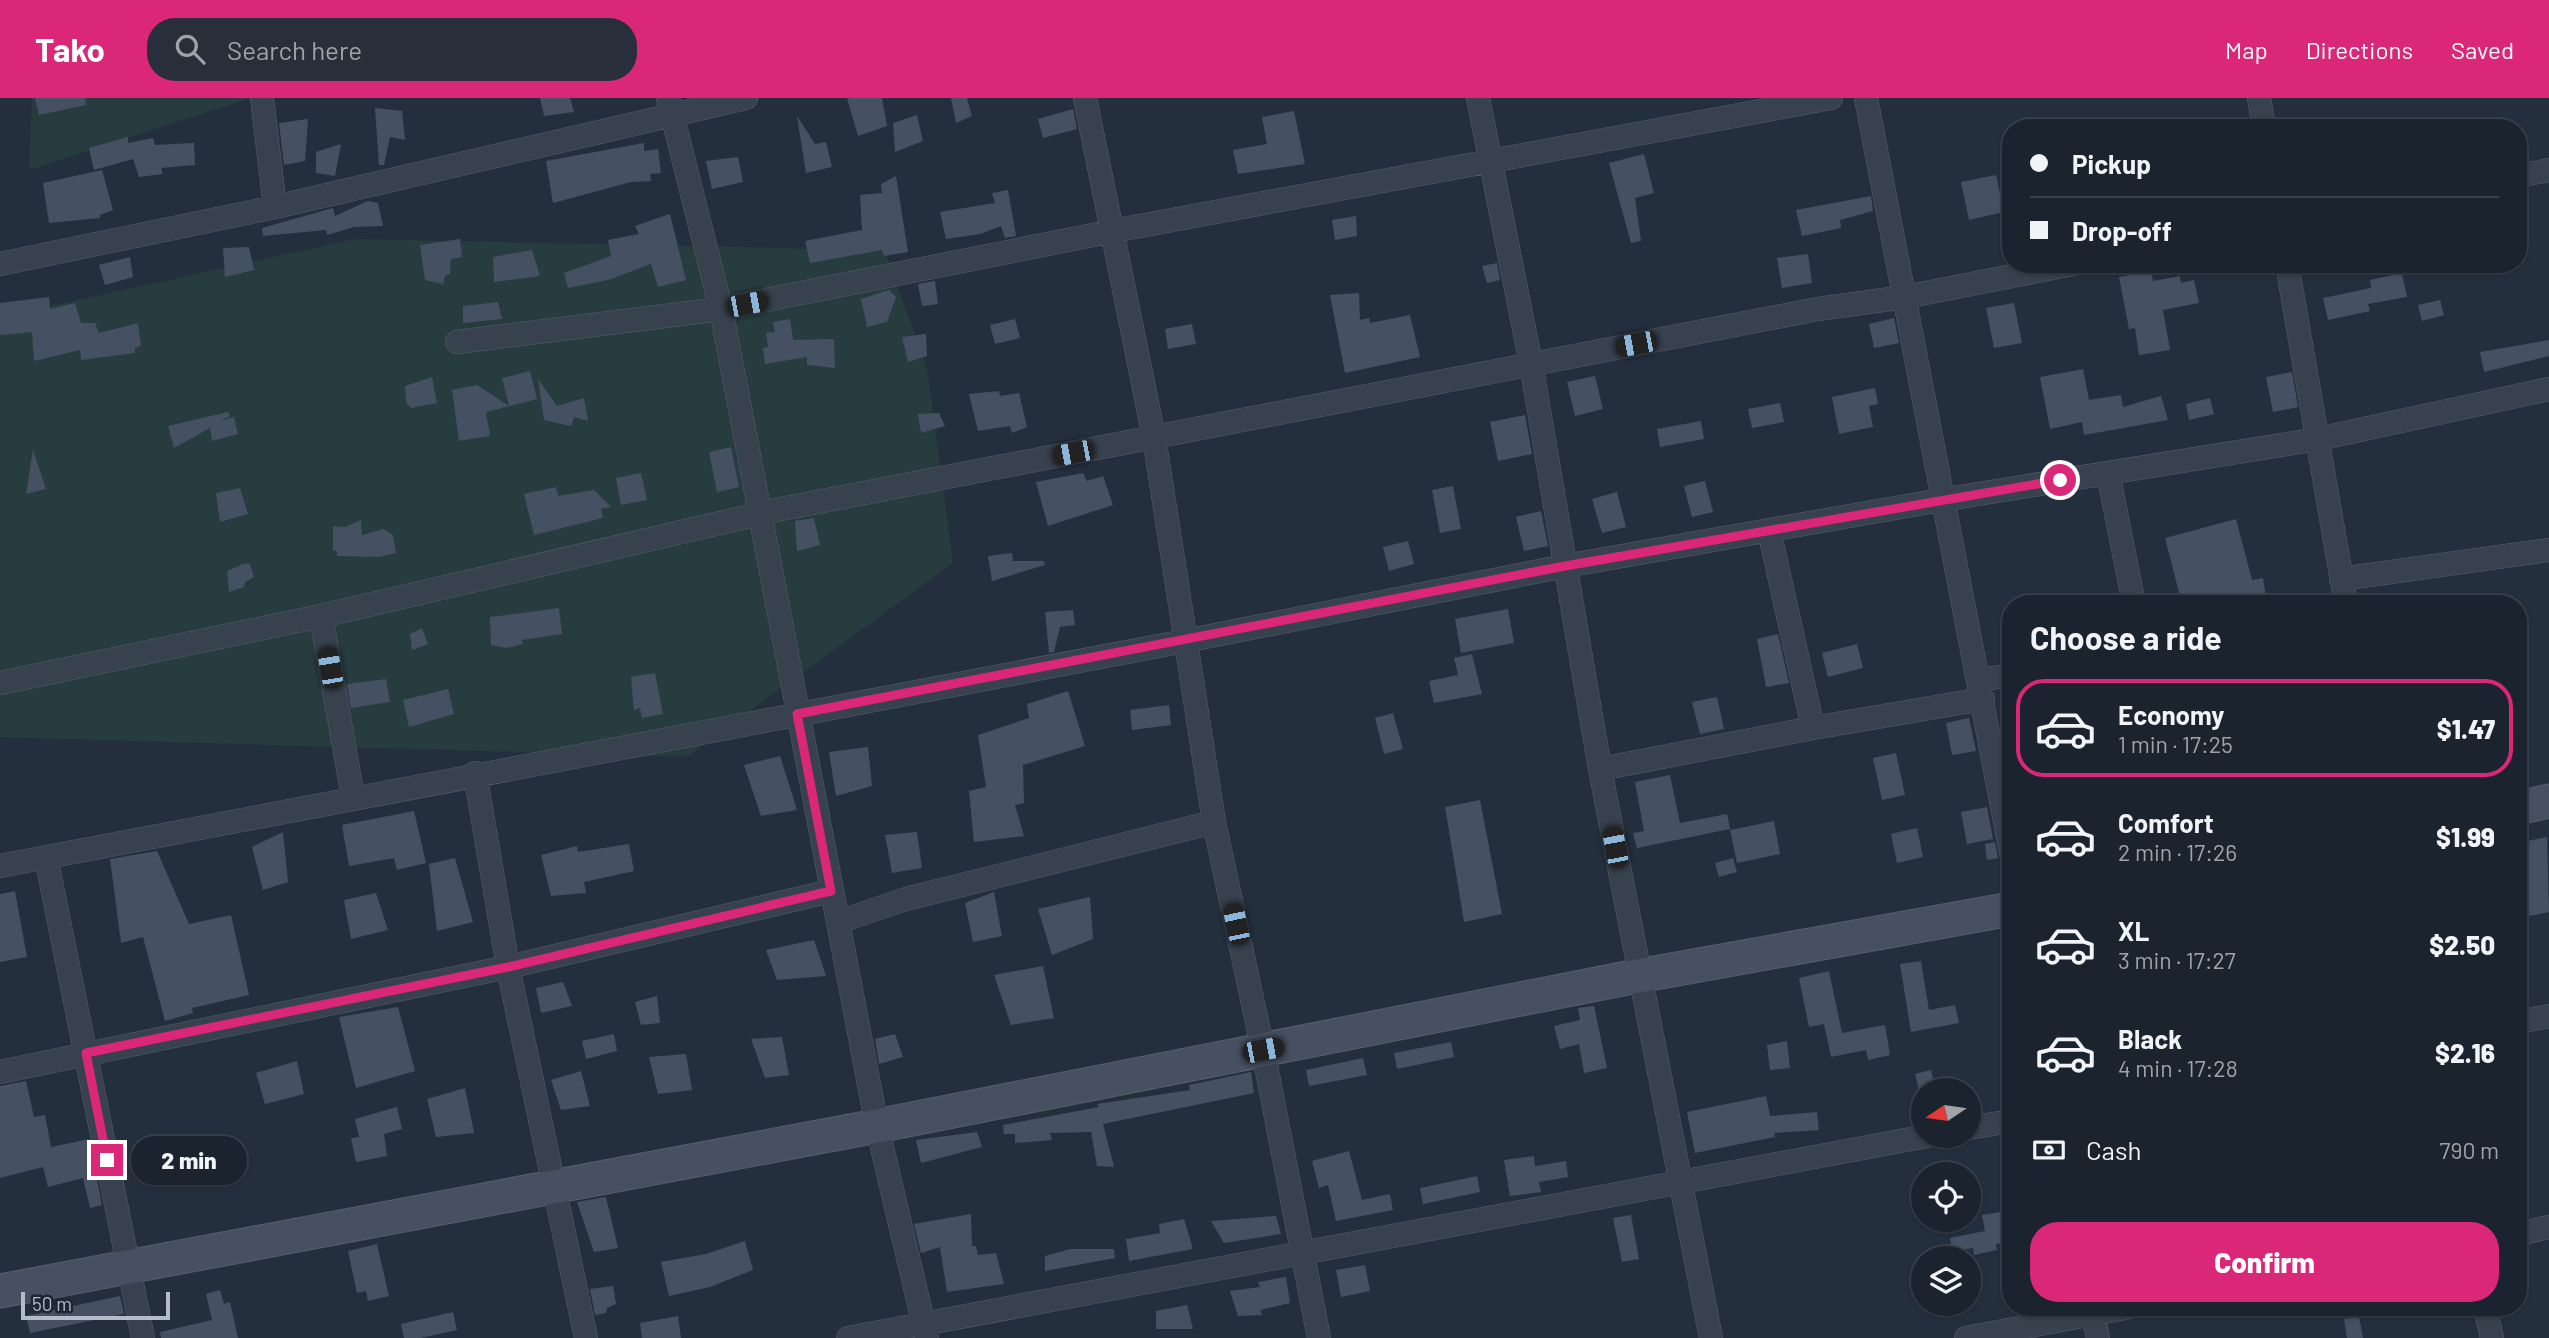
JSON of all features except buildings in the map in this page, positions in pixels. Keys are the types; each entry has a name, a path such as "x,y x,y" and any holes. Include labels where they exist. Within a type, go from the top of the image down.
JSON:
{"street":[{"path":"262,98 275,207"},
{"path":"0,264 275,207 670,106 746,98"},
{"path":"1085,98 1154,437 1214,822 1263,1050 1319,1338"},
{"path":"1478,98 1531,364 1600,769 1711,1338"},
{"path":"457,342 721,309 1113,232 1831,98"},
{"path":"1867,98 1941,500 2002,804"},
{"path":"2259,98 2262,119"},
{"path":"670,106 721,309 877,1126 925,1331"},
{"path":"2527,174 2549,170"},
{"path":"0,683 321,616 761,513 1818,309 1905,297 2027,273"},
{"path":"2289,273 2344,595"},
{"path":"0,866 353,797 1185,642 1565,566 1941,500 2318,439 2549,389"},
{"path":"2108,473 2132,595"},
{"path":"1769,530 1813,728"},
{"path":"2341,579 2549,550"},
{"path":"321,616 353,797"},
{"path":"1600,769 1813,728 1981,690 2002,680"},
{"path":"475,774 508,967 586,1338"},
{"path":"2527,805 2549,801"},
{"path":"838,922 906,900 1214,822"},
{"path":"46,857 143,1338"},
{"path":"0,1072 508,967 831,891"},
{"path":"0,1291 877,1126 1640,975 2002,911"},
{"path":"2527,1020 2549,1016"},
{"path":"1981,1126 2002,1122"},
{"path":"848,1338 925,1331 1679,1181 1911,1139"},
{"path":"2527,1232 2549,1227"},
{"path":"1966,1338 2069,1316"},
{"path":"2094,1316 2098,1338"},
{"path":"2487,1316 2492,1338"}],"green space":[{"path":"32,98 250,98 29,170"},
{"path":"356,239 884,250 927,368 953,563 687,757 0,737 0,317"}],"route":[{"path":"107,1160 86,1053 508,967 831,891 797,714 1185,642 1565,566 2060,480"}]}
